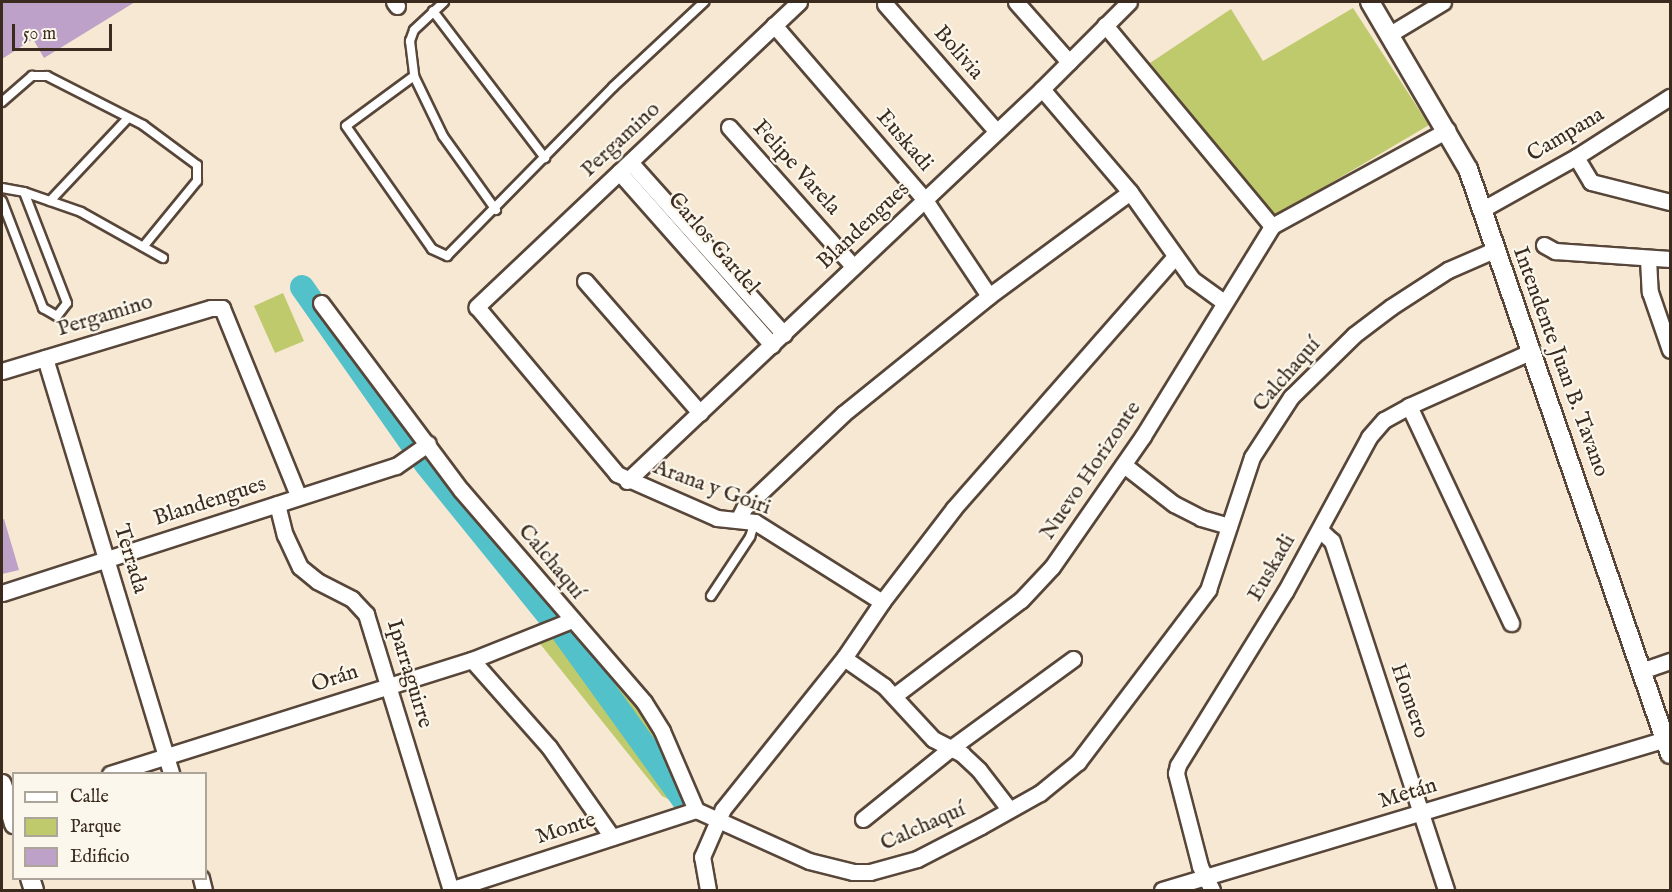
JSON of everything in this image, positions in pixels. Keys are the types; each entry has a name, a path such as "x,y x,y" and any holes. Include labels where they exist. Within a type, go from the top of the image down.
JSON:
{"street":[{"name":"Pergamino","path":"478,312 479,302 799,2"},
{"path":"1016,2 1069,62"},
{"name":"Blandengues","path":"627,481 1042,89 1129,2"},
{"name":"Intendente Juan B. Tavano","path":"1370,2 1447,130 1483,209 1494,250 1532,351 1644,670 1668,747"},
{"path":"1390,34 1443,2"},
{"name":"Bolivia","path":"885,4 996,131"},
{"name":"Euskadi","path":"774,25 925,200 989,296"},
{"path":"1105,26 1272,226 1447,130"},
{"path":"1042,89 1130,192 1197,285 1224,302"},
{"name":"Campana","path":"1483,209 1576,158 1671,97"},
{"name":"Felipe Varela","path":"729,127 853,266"},
{"path":"1576,158 1591,182 1671,202"},
{"name":"Carlos Gardel","path":"625,167 778,340"},
{"path":"738,520 744,508 843,414 989,296 1130,192"},
{"name":"Nuevo Horizonte","path":"894,696 1036,586 1124,465 1272,226"},
{"path":"1544,245 1555,251 1671,259"},
{"name":"Calchaquí","path":"321,303 428,444 572,620 644,702 662,731 696,810 808,861 853,872 870,872 917,859 1040,793 1078,762 1208,590 1252,457 1291,397 1354,336 1391,307 1448,270 1494,250"},
{"path":"708,891 702,857 716,819 844,658 882,602 954,508 1175,256"},
{"path":"1648,259 1650,292 1671,350"},
{"path":"585,281 700,413"},
{"name":"Pergamino","path":"2,371 212,308 222,308 298,495"},
{"name":"Arana y Goiri","path":"478,312 627,481 717,518 755,522 882,602"},
{"name":"Euskadi","path":"1208,884 1176,773 1178,765 1320,530 1375,427 1409,406 1532,351"},
{"name":"Terrada","path":"45,358 170,772"},
{"path":"1409,406 1511,623"},
{"name":"Blandengues","path":"2,593 277,504 298,495 396,466 428,444"},
{"path":"1124,465 1174,504 1201,518 1229,526"},
{"name":"Iparraguirre","path":"277,504 285,535 300,567 317,581 352,599 366,614 451,890"},
{"name":"Homero","path":"1320,530 1332,541 1423,813 1446,891"},
{"name":"Orán","path":"116,772 472,660 572,620"},
{"path":"844,658 894,696 933,739 951,748 979,770 1009,809"},
{"path":"863,819 951,748 1073,659"},
{"path":"472,660 549,747 612,837"},
{"path":"1644,670 1671,661"},
{"name":"Metán","path":"1162,891 1208,884 1423,813 1668,747"},
{"path":"2,784 9,810"},
{"name":"Monte","path":"451,890 696,810"}],"lane":[{"path":"444,2 414,30 410,41 414,76 442,136 496,210"},
{"path":"414,76 346,126 440,256 447,256 496,210 613,87 704,2"},
{"path":"433,11 545,158"},
{"path":"2,102 32,76 40,74 128,118 197,165 199,171 197,181 143,247"},
{"path":"50,201 128,118"},
{"path":"2,188 24,192 81,212 163,258"},
{"path":"2,201 43,308 57,316 67,303 24,192"},
{"path":"711,596 750,537 755,522"}],"green space":[{"path":"1353,8 1429,125 1275,216 1150,63 1231,9 1263,61"},
{"path":"283,293 304,341 275,353 254,306"},
{"path":"567,629 642,707 685,797 680,805 662,796 537,640"}],"building":[{"path":"2,2 135,2 44,58 33,39 2,59"},
{"path":"4,519 19,570 2,574 2,520"}],"waterway":[{"path":"302,287 412,444"},
{"path":"425,463 549,616"},
{"path":"564,634 685,802"}]}
